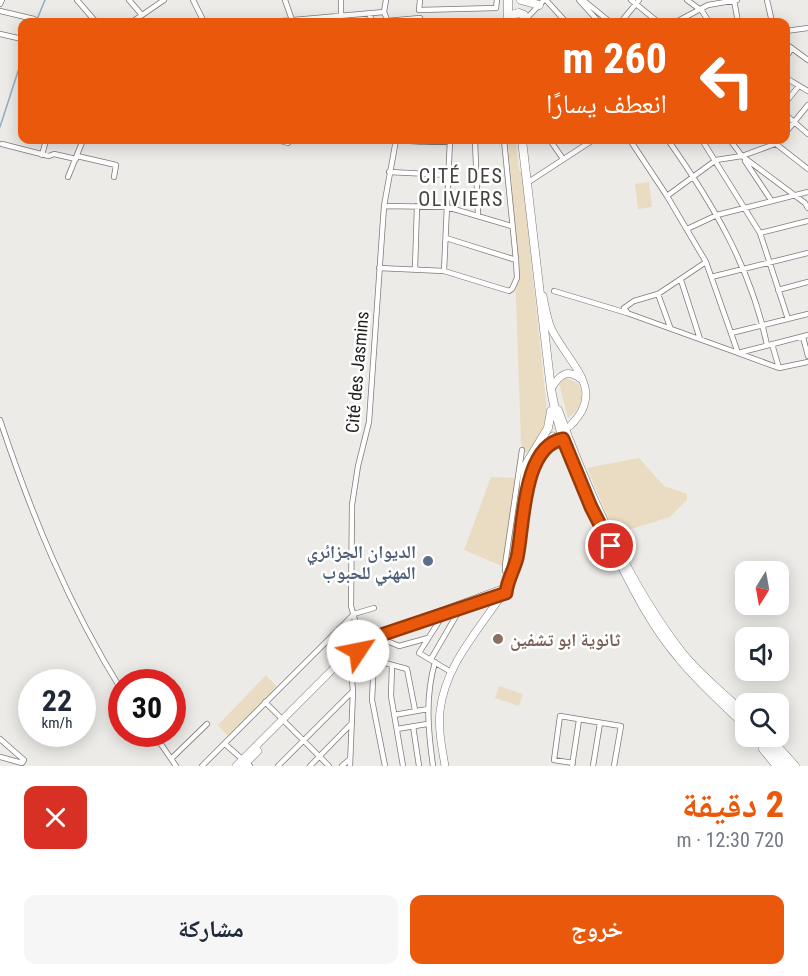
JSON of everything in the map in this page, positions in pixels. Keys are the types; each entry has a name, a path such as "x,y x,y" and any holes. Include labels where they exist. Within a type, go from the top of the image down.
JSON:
{"main road":[{"path":"508,0 508,18"},
{"path":"516,0 525,18"},
{"path":"521,0 543,2"},
{"path":"445,766 440,713 451,672 512,574 519,548 524,471 529,458 550,424 551,389 522,144"},
{"path":"540,282 550,326 584,382 588,395 586,407 570,426"},
{"path":"584,382 573,374 566,373 558,378 551,389 563,439 591,507 655,626 694,676 735,711"},
{"path":"551,389 574,456 647,602 683,654 735,710"},
{"path":"522,516 530,467 537,452 553,436"},
{"path":"522,516 536,463 548,446 563,439"},
{"path":"284,722 355,654 381,635 460,609 503,591"},
{"path":"243,764 361,641 503,591"},
{"path":"763,747 777,766"},
{"path":"766,747 786,766"},
{"path":"778,747 795,766"}],"street":[{"path":"0,4 2,0"},
{"path":"77,0 93,18"},
{"path":"129,0 142,15"},
{"path":"138,18 164,0"},
{"path":"193,0 202,18"},
{"path":"285,0 291,18"},
{"path":"341,0 341,16"},
{"path":"386,0 384,12 386,18"},
{"path":"420,0 420,18"},
{"path":"419,9 496,8 497,0"},
{"path":"581,0 596,18"},
{"path":"581,0 605,18"},
{"path":"687,0 702,11 707,18"},
{"path":"685,18 702,11 709,3 735,0 737,18"},
{"path":"766,0 771,18"},
{"path":"624,18 635,1 654,18"},
{"path":"526,18 543,2 561,18"},
{"path":"0,11 30,18"},
{"path":"316,18 384,12"},
{"path":"369,14 371,18"},
{"path":"790,30 808,28"},
{"path":"0,34 18,38"},
{"path":"790,51 792,48 808,60"},
{"path":"790,81 808,91"},
{"path":"790,97 798,87"},
{"path":"790,127 808,105"},
{"path":"790,118 808,134"},
{"path":"2,144 42,155 116,165 114,177"},
{"path":"42,155 45,144"},
{"path":"68,177 82,144"},
{"name":"Cité des Jasmins","path":"361,641 351,601 352,506 358,466 369,422 384,206 395,144"},
{"path":"444,271 450,144"},
{"path":"475,144 478,215"},
{"path":"379,268 444,271 508,291 512,289 517,278 504,144"},
{"path":"553,144 562,159"},
{"path":"526,183 586,144"},
{"path":"633,144 706,262 738,353"},
{"path":"671,144 717,214 743,267 779,368"},
{"path":"705,144 760,233 788,320"},
{"path":"733,144 771,200"},
{"path":"667,196 716,160 742,156 768,144"},
{"path":"778,144 808,170"},
{"path":"742,156 795,195 808,208"},
{"path":"389,172 449,175"},
{"path":"687,229 717,214 808,192"},
{"path":"384,206 447,207 511,226"},
{"path":"415,269 417,206"},
{"path":"760,233 808,221"},
{"path":"446,238 516,260"},
{"path":"711,277 743,267 808,253"},
{"path":"627,313 624,308 634,301 658,294 706,262"},
{"path":"681,280 700,339"},
{"path":"778,290 808,282"},
{"path":"554,291 670,327 779,368 808,362"},
{"path":"658,294 670,327"},
{"path":"731,333 808,314"},
{"path":"738,353 805,336 808,356"},
{"path":"0,420 21,486 66,594 109,669"},
{"path":"512,574 505,571 505,565 522,450"},
{"path":"202,766 354,614 374,608"},
{"path":"433,766 427,724 433,661 460,609"},
{"path":"443,615 419,653 451,672"},
{"path":"381,635 382,639 399,646 428,638"},
{"path":"350,766 355,654 409,672 415,710"},
{"path":"374,660 372,700 385,766"},
{"path":"392,665 394,715 403,766"},
{"path":"278,766 353,691"},
{"path":"265,702 329,766"},
{"path":"394,715 428,709"},
{"path":"579,720 573,764 554,760 560,716 621,726 614,766"},
{"path":"310,766 352,723"},
{"path":"593,766 600,723"},
{"path":"172,758 207,724"},
{"path":"396,729 427,724"},
{"path":"413,726 419,766"},
{"path":"0,739 24,760 22,763 0,758"},
{"path":"225,744 243,764"},
{"path":"164,747 176,766"},
{"path":"342,766 350,759"}],"shaded area":[{"path":"507,144 516,144 519,170 522,173 548,421 528,453 523,451 521,443 512,184"},
{"path":"649,182 652,207 638,209 635,184"},
{"path":"565,377 579,384 581,394 579,407 568,418 559,383"},
{"path":"639,458 664,486 687,494 687,500 670,517 615,534 587,468"},
{"path":"491,477 520,478 514,545 509,569 464,550"},
{"path":"266,675 279,689 229,738 218,725"},
{"path":"499,686 523,694 519,706 495,698"}],"waterway":[{"path":"38,18 45,0"},
{"path":"0,127 18,71"}],"place":[{"name":"الديوان الجزائري المهني للحبوب","path":"428,561"},
{"name":"ثانوية ابو تشفين","path":"498,639"}],"district":[{"name":"CITÉ DES OLIVIERS","path":"461,188"}],"route":[{"path":"358,651 357,649 365,642 381,635 460,609 501,592 506,593 516,561 522,516 532,472 544,450 556,440 563,439 591,507 611,546"}]}
